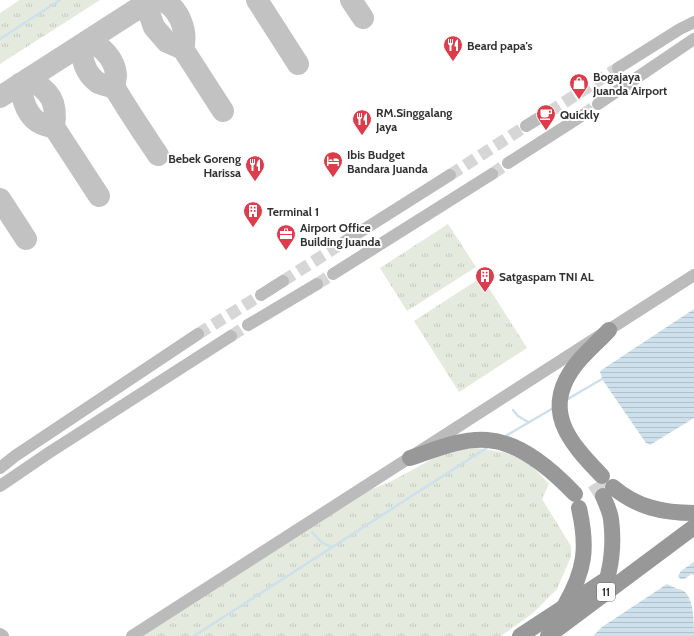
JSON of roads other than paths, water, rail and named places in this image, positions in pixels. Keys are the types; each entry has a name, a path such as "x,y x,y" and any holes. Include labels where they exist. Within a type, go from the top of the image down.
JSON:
{"highway":[{"path":"600,597 608,579 612,552 611,520 609,509 603,485 563,426 559,413 561,394 565,382 578,363 609,330"},
{"path":"410,458 446,446 464,442 487,440 506,444 531,456 550,470 577,501 585,545 581,570 574,589 564,606"},
{"path":"603,485 632,501 645,506 664,511 694,513"},
{"name":"11","path":"548,636 694,527"},
{"name":"11","path":"520,636 636,559 664,548"}],"street":[{"path":"618,68 680,29 694,22"},
{"path":"598,104 694,39"},
{"path":"526,126 549,112"},
{"path":"508,163 583,115"},
{"path":"333,274 492,174"},
{"path":"344,242 450,175"},
{"path":"132,636 694,276"},
{"path":"261,295 283,281"},
{"path":"248,325 317,284"},
{"path":"0,468 15,456 198,334"},
{"path":"0,486 50,452 231,336"},
{"path":"15,456 50,452"}],"water":[{"path":"694,309 694,418 650,445 646,443 602,379 600,371"},
{"path":"694,562 694,575 692,574 684,579 680,579 678,576 681,571"},
{"path":"667,584 684,591 690,599 693,611 694,636 593,636 602,627"}],"waterway":[{"path":"0,39 60,0"},
{"path":"566,400 602,379"},
{"path":"504,437 555,407"},
{"path":"513,410 518,416 528,422"},
{"path":"194,636 488,447"},
{"path":"312,532 321,542 331,547"}],"tunnel":[{"path":"549,112 618,68"},
{"path":"583,115 598,104"},
{"path":"450,175 526,126"},
{"path":"492,174 508,163"},
{"path":"283,281 344,242"},
{"path":"317,284 333,274"},
{"path":"198,334 261,295"},
{"path":"231,336 248,325"},
{"path":"595,483 603,496"}],"place":[{"name":"Beard papa's","path":"453,62"},
{"name":"Bogajaya Juanda Airport","path":"579,100"},
{"name":"Quickly","path":"546,131"},
{"name":"RM.Singgalang Jaya","path":"362,136"},
{"name":"Ibis Budget Bandara Juanda","path":"333,178"},
{"name":"Bebek Goreng Harissa","path":"255,182"},
{"name":"Terminal 1","path":"253,228"},
{"name":"Airport Office Building Juanda","path":"286,251"},
{"name":"Satgaspam TNI AL","path":"485,293"}]}
